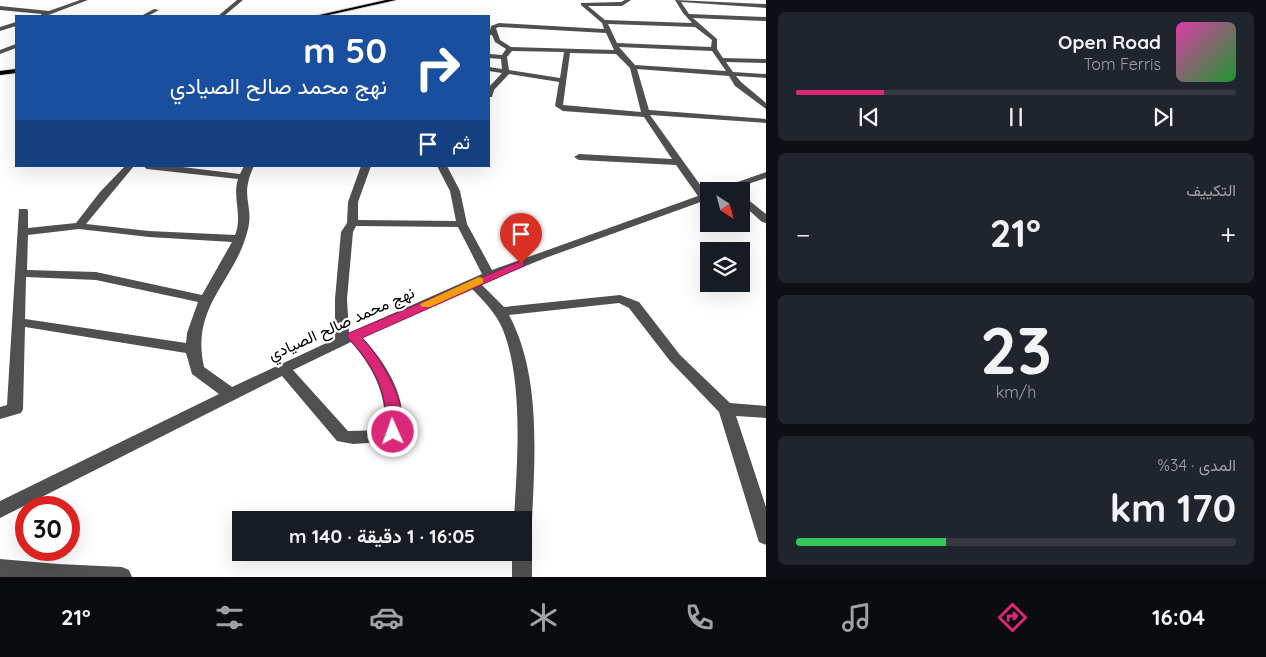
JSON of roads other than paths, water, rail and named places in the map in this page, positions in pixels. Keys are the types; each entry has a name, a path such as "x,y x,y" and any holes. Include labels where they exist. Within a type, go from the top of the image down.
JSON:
{"main road":[{"path":"323,15 393,0"},
{"path":"0,73 15,71"}],"street":[{"path":"45,15 84,0"},
{"path":"222,15 240,0"},
{"path":"628,0 622,4 584,1 584,4 604,22 616,49 633,67 645,114 700,188"},
{"path":"0,7 9,3"},
{"path":"679,3 763,5 766,11"},
{"path":"679,3 718,9"},
{"path":"679,3 688,16 715,40 714,49 745,92 766,107"},
{"path":"0,7 50,13"},
{"path":"0,13 12,9"},
{"path":"146,15 156,10"},
{"path":"688,16 766,19"},
{"path":"604,22 698,25"},
{"path":"0,24 15,24"},
{"path":"0,30 15,24"},
{"path":"608,32 499,25 493,27 491,33 497,41 510,49 567,52 616,49 714,49"},
{"path":"0,47 13,47"},
{"path":"0,52 13,47"},
{"path":"506,72 504,57 510,49"},
{"path":"567,52 558,103 563,108 766,120"},
{"path":"490,56 504,57"},
{"path":"722,60 766,61"},
{"path":"633,67 766,76"},
{"path":"490,69 562,80"},
{"path":"490,94 494,84 506,72"},
{"path":"579,157 680,162"},
{"path":"79,226 104,194 129,167"},
{"path":"155,167 242,178"},
{"path":"232,395 197,370 193,349 195,326 205,300 240,239 245,221 239,192 242,178 248,167"},
{"path":"283,368 343,436 353,438 391,436 394,413 390,392 380,368 348,339 342,299 347,232 352,223 353,202 366,167"},
{"path":"443,167 455,191 462,224 488,276"},
{"path":"750,182 766,175"},
{"name":"نهج محمد صالح الصيادي","path":"0,510 283,368 488,276 700,198"},
{"path":"750,205 766,220"},
{"path":"0,413 14,409 23,211"},
{"path":"352,223 462,224"},
{"path":"22,232 79,226 149,234 240,239"},
{"path":"20,272 96,276 205,300"},
{"path":"473,283 500,312 509,331 516,356 524,414 523,511"},
{"path":"500,312 625,300 634,304 675,358 726,409 766,536"},
{"path":"18,322 193,349"},
{"path":"726,409 766,412"},
{"path":"522,561 522,577"},
{"path":"0,568 58,574 122,577"}]}
